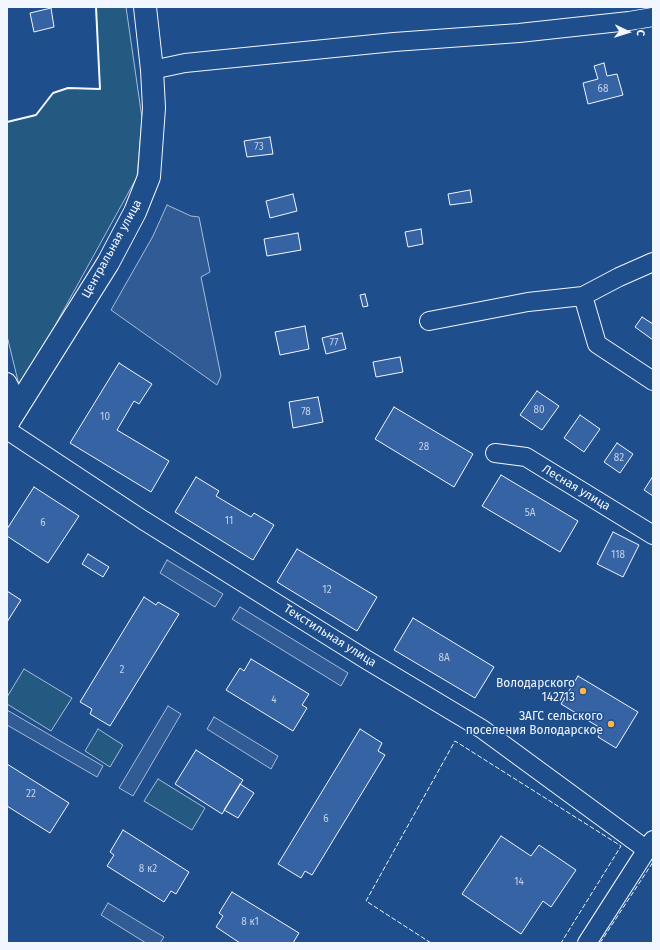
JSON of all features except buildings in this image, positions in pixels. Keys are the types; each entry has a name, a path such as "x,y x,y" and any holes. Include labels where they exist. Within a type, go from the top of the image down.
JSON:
{"main road":[{"name":"Центральная улица","path":"7,424 108,263 135,212 149,177 154,108 152,70 145,7"}],"street":[{"path":"152,70 185,63 394,42 519,33 653,17"},
{"path":"429,321 528,302 583,296 619,277 653,262"},
{"path":"583,296 597,344 653,381"},
{"path":"7,382 19,405"},
{"name":"Текстильная улица","path":"7,430 149,524 367,660 482,729 650,845"},
{"name":"Лесная улица","path":"495,453 526,457 653,535"},
{"path":"587,943 650,845"}],"shaded area":[{"path":"96,7 126,7 142,118 137,177 20,389 7,336 7,122 36,115 53,93 68,88 100,89"},
{"path":"167,205 191,216 199,217 210,272 201,277 221,376 217,385 111,310 153,236"},
{"path":"167,560 223,594 215,607 160,573"},
{"path":"240,607 348,673 341,686 232,619"},
{"path":"24,669 72,698 51,731 7,704 7,697"},
{"path":"168,706 181,714 133,796 119,788"},
{"path":"7,710 103,766 97,777 7,725"},
{"path":"214,717 278,756 271,769 207,729"},
{"path":"98,729 123,745 110,767 85,751"},
{"path":"158,779 205,808 192,830 144,801"},
{"path":"108,903 164,937 160,943 146,943 101,915"}],"fence":[{"path":"431,943 366,901 455,741 621,846 561,943"},
{"path":"600,943 653,862"}],"wall":[{"path":"7,122 36,115 53,93 68,88 100,89 96,7"}],"place":[{"name":"Володарского 142713","path":"583,691"},
{"name":"ЗАГС сельского поселения Володарское","path":"611,724"}]}
